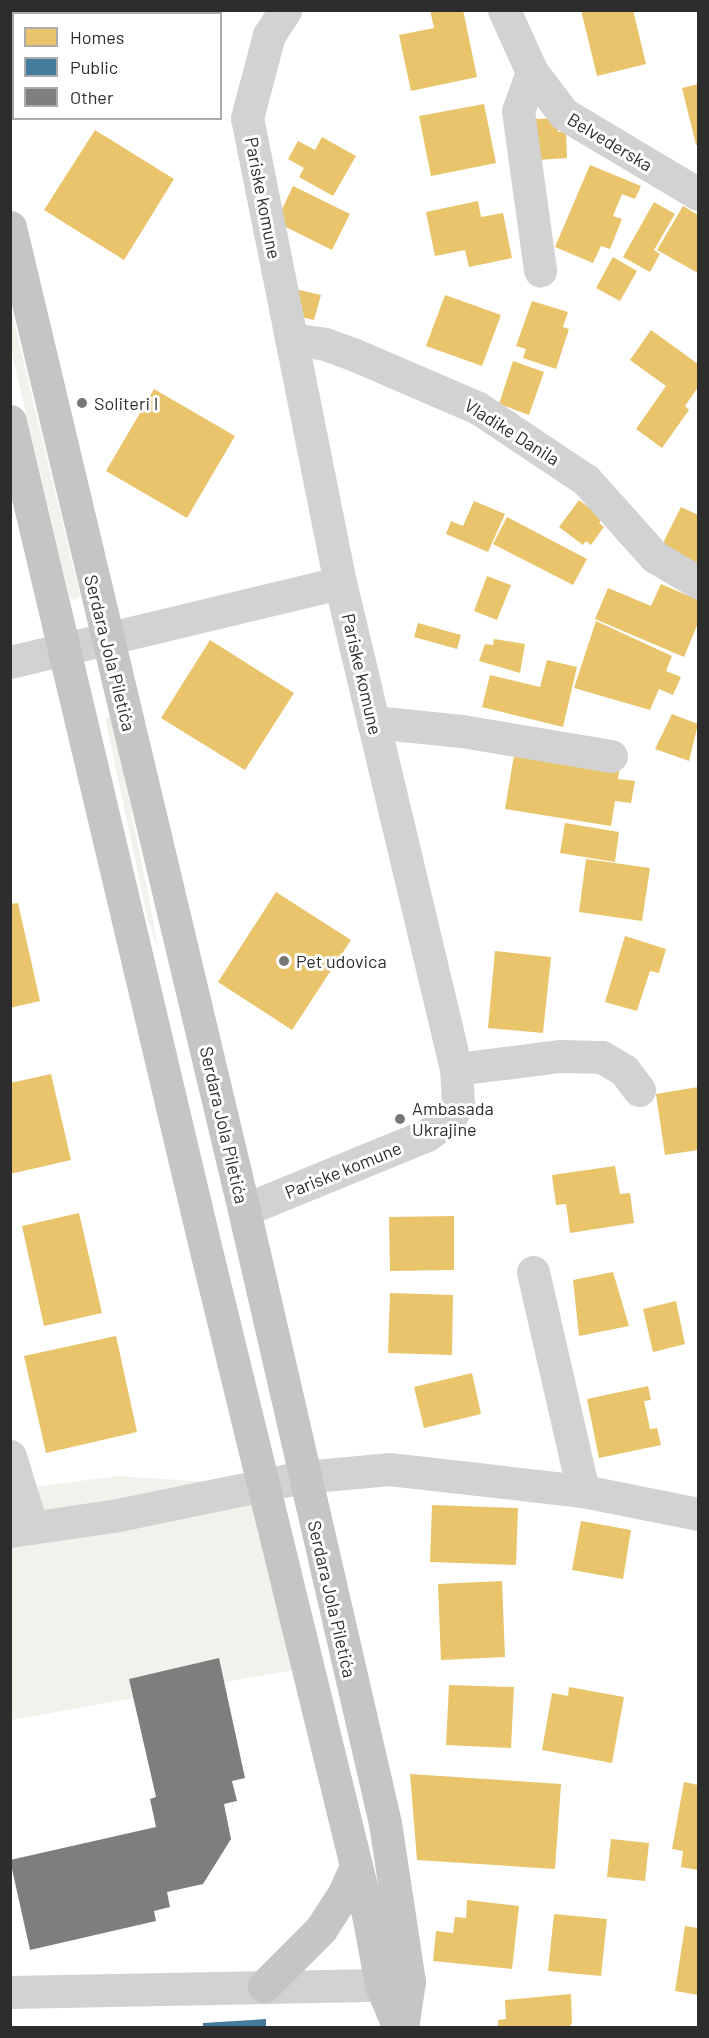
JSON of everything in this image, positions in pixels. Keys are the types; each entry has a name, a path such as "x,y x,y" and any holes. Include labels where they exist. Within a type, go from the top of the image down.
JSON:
{"main road":[{"name":"Serdara Jola Piletića","path":"10,227 244,1210 303,1477 385,1823 400,2028"},
{"name":"Serdara Jola Piletića","path":"10,421 262,1487 356,1866 395,1983"},
{"path":"264,1986 321,1929 356,1866"}],"street":[{"name":"Pariske komune","path":"244,1210 427,1135 449,1119 458,1104 456,1069 340,583 247,118 269,35 285,10"},
{"name":"Belvederska","path":"504,10 532,72 564,114 699,194"},
{"path":"532,72 518,111 540,270"},
{"name":"Vladike Danila","path":"291,339 326,344 478,408 586,480 655,557 699,582"},
{"path":"10,662 340,583"},
{"path":"373,722 462,731 611,756"},
{"path":"456,1069 561,1056 602,1057 624,1070 639,1089"},
{"path":"533,1272 583,1491"},
{"path":"10,1456 21,1529 262,1487 303,1477 389,1469 583,1491 699,1514"},
{"path":"10,1992 395,1983"}],"shaded area":[{"path":"11,309 80,595 76,600 70,598 11,350"},
{"path":"112,716 158,949 148,920 105,718"},
{"path":"118,1476 270,1486 306,1668 11,1720 10,1490"}],"building: Homes":[{"path":"430,10 463,10 477,77 411,91 399,35 434,28"},
{"path":"581,10 633,10 646,64 597,76"},
{"path":"698,84 698,145 696,145 682,88"},
{"path":"484,104 496,163 431,176 419,116"},
{"path":"558,118 558,132 566,132 567,158 537,160 535,119"},
{"path":"95,130 174,179 124,260 44,210"},
{"path":"322,137 356,156 333,196 299,177 304,168 288,159 298,141 315,150"},
{"path":"590,165 641,186 635,199 622,194 613,216 622,219 610,249 601,246 593,263 555,247"},
{"path":"293,186 350,214 332,250 276,222"},
{"path":"478,201 481,217 503,213 512,258 469,267 465,250 435,256 426,212"},
{"path":"654,202 675,214 654,250 660,254 650,272 623,257"},
{"path":"683,206 698,215 698,273 657,250"},
{"path":"613,257 637,271 620,301 596,288"},
{"path":"295,289 321,295 314,320 289,314"},
{"path":"445,295 501,315 482,366 426,346"},
{"path":"532,301 568,312 563,327 569,329 556,369 523,358 526,349 516,346"},
{"path":"651,330 698,364 698,387 685,406 689,410 662,448 636,429 666,386 630,360"},
{"path":"513,361 544,372 529,415 499,404"},
{"path":"154,389 235,436 187,518 106,471"},
{"path":"579,500 603,518 599,523 604,527 591,545 586,541 583,545 559,527"},
{"path":"474,501 505,514 488,552 446,534 451,521 463,526"},
{"path":"681,507 698,515 698,573 658,553"},
{"path":"507,517 587,559 573,585 493,544"},
{"path":"487,576 511,585 497,620 474,611"},
{"path":"661,584 698,600 698,623 684,657 595,619 608,588 651,606"},
{"path":"596,621 672,656 666,671 681,677 673,695 659,689 650,710 574,688"},
{"path":"418,623 461,635 457,649 414,637"},
{"path":"494,639 525,644 520,673 479,661 485,644 493,645"},
{"path":"210,640 294,693 245,770 161,718"},
{"path":"547,660 577,667 563,727 482,707 490,675 540,687"},
{"path":"672,714 698,724 689,761 655,749"},
{"path":"516,743 621,760 618,779 635,781 631,803 615,801 611,826 505,809"},
{"path":"565,823 619,832 615,862 560,853"},
{"path":"586,859 650,868 642,921 579,912"},
{"name":"Pet udovica","path":"276,892 351,940 292,1030 218,982"},
{"path":"18,903 40,1001 10,1008 10,904"},
{"path":"625,936 666,949 659,973 650,971 637,1011 605,1002"},
{"path":"495,951 551,957 543,1033 488,1028"},
{"path":"51,1074 71,1160 10,1174 10,1083"},
{"path":"698,1087 698,1150 665,1155 656,1094"},
{"path":"615,1166 620,1194 630,1193 634,1223 570,1233 566,1204 556,1205 552,1175"},
{"path":"79,1213 102,1313 44,1326 22,1226"},
{"path":"454,1216 454,1270 390,1271 389,1217"},
{"path":"613,1272 629,1326 579,1336 573,1280"},
{"path":"390,1293 453,1295 452,1355 388,1353"},
{"path":"676,1301 685,1344 653,1352 643,1309"},
{"path":"116,1336 137,1432 46,1453 24,1356"},
{"path":"472,1373 481,1414 424,1428 414,1387"},
{"path":"648,1386 651,1400 644,1401 650,1429 657,1428 661,1445 599,1458 587,1399"},
{"path":"432,1505 518,1508 516,1565 430,1562"},
{"path":"581,1521 631,1530 623,1579 572,1570"},
{"path":"502,1581 505,1657 441,1660 438,1584"},
{"path":"449,1685 514,1687 511,1748 446,1745"},
{"path":"569,1687 624,1697 612,1763 542,1750 552,1693 568,1696"},
{"path":"410,1774 561,1784 555,1869 417,1860"},
{"path":"684,1782 698,1785 698,1870 681,1867 683,1851 672,1849"},
{"path":"611,1839 649,1843 645,1881 607,1877"},
{"path":"467,1900 519,1906 512,1969 433,1961 436,1931 453,1933 455,1917 466,1918"},
{"path":"554,1914 607,1919 601,1976 548,1971"},
{"path":"685,1926 698,1928 698,1995 675,1991"},
{"path":"571,1994 572,2023 569,2028 498,2028 498,2020 506,2019 505,2000"}],"building: Public":[{"path":"266,2019 266,2028 203,2028 203,2023"}],"building: Other":[{"path":"219,1658 245,1778 232,1781 237,1801 224,1804 231,1839 203,1884 167,1892 170,1907 154,1911 156,1921 30,1950 10,1860 156,1827 150,1799 156,1797 129,1679"}],"place":[{"name":"Soliteri I","path":"82,403"},
{"name":"Pet udovica","path":"284,961"},
{"name":"Ambasada Ukrajine","path":"400,1119"}]}
